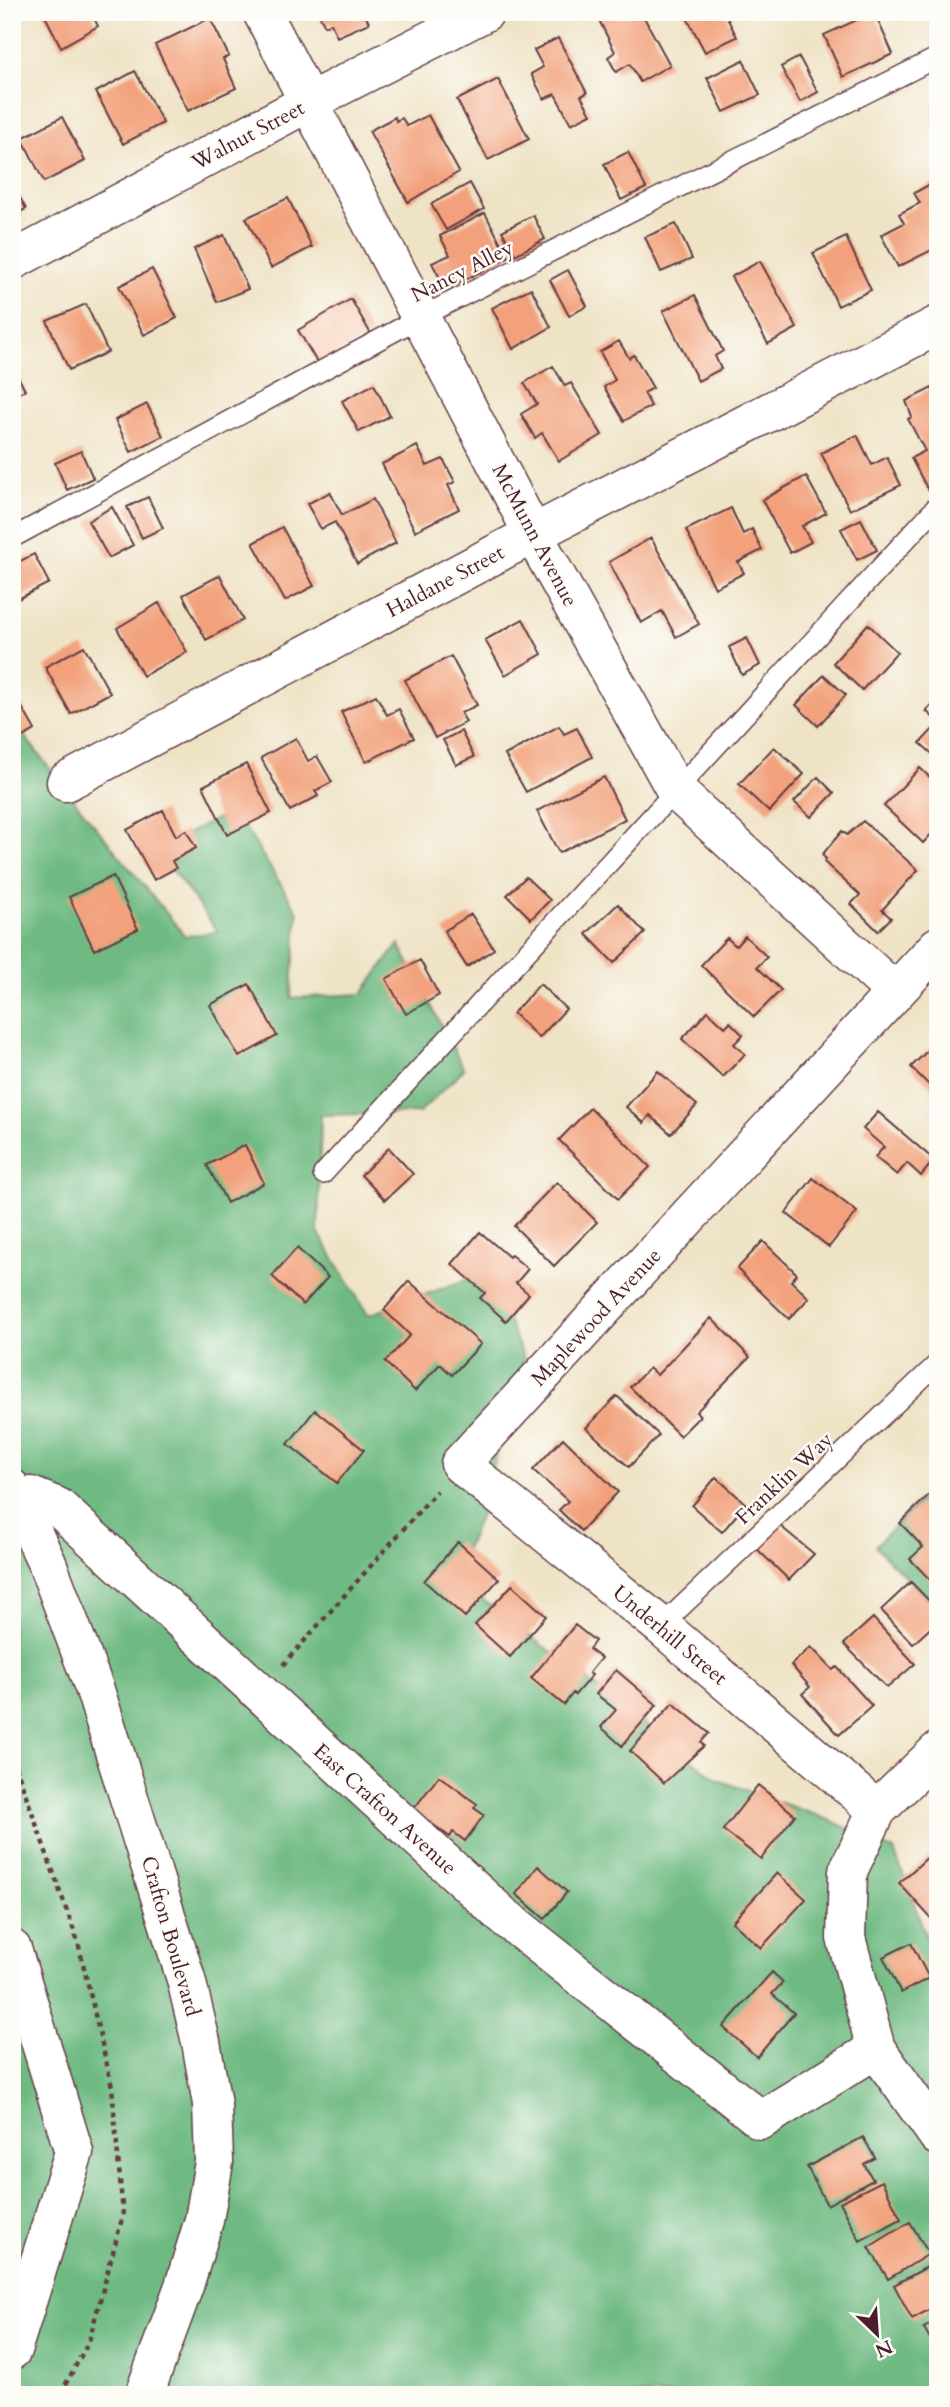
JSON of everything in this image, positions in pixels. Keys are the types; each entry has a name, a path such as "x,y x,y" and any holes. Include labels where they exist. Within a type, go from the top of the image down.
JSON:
{"street":[{"name":"McMunn Avenue","path":"262,12 533,534 676,792 895,992"},
{"name":"Walnut Street","path":"12,261 309,102 485,12"},
{"name":"Haldane Street","path":"66,782 533,534 938,325"},
{"name":"Maplewood Avenue","path":"460,1464 938,946"},
{"name":"Underhill Street","path":"460,1464 661,1626 877,1810"},
{"name":"East Crafton Avenue","path":"14,1493 31,1496 58,1507 502,1915 761,2120 876,2049"},
{"name":"Crafton Boulevard","path":"14,1493 47,1563 95,1690 186,1979 212,2104 214,2162 204,2220 184,2286 144,2395"},
{"path":"938,1751 877,1810 848,1871 846,1938 876,2049 938,2136"},
{"path":"12,1949 74,2152 12,2350"}],"lane":[{"name":"Nancy Alley","path":"12,538 421,317 938,57"},
{"path":"323,1174 938,505"},
{"name":"Franklin Way","path":"661,1626 938,1363"}],"path":[{"path":"258,1693 460,1464"}],"green space":[{"path":"12,720 185,936 218,932 157,849 234,810 298,912 291,998 362,994 399,944 464,1069 419,1113 321,1115 318,1232 368,1315 488,1272 524,1359 480,1515 454,1578 718,1780 832,1821 894,1851 938,1967 938,2395 12,2395"},
{"path":"938,1482 938,1609 875,1546"}],"building":[{"path":"43,12 91,12 98,26 61,47"},
{"path":"318,12 364,12 369,23 337,37 331,23 325,26"},
{"path":"595,12 641,12 670,65 640,82 630,64 616,72 608,57 615,52"},
{"path":"684,12 731,12 726,16 737,37 705,52"},
{"path":"874,12 893,54 843,77 824,35"},
{"path":"210,18 229,56 223,59 236,88 188,111 155,45"},
{"path":"558,38 587,93 581,96 591,114 571,124 555,94 544,99 531,74 543,67 534,50"},
{"path":"799,57 818,92 800,102 781,67"},
{"path":"743,60 760,95 724,112 707,78"},
{"path":"135,71 163,123 123,144 96,92"},
{"path":"498,79 529,139 488,160 457,100"},
{"path":"428,115 459,172 408,202 369,131 395,117 396,121 402,118 407,126"},
{"path":"62,117 85,161 44,182 22,138"},
{"path":"628,152 646,188 621,200 604,164"},
{"path":"938,180 938,247 898,267 881,235 904,223 899,214 920,203 914,193"},
{"path":"12,182 26,209 12,216"},
{"path":"470,183 484,209 446,230 431,204"},
{"path":"288,198 312,247 271,268 246,218"},
{"path":"485,213 508,257 446,290 432,263 450,255 440,236"},
{"path":"533,215 545,239 515,255 502,231"},
{"path":"676,224 692,259 661,272 645,237"},
{"path":"224,235 248,289 217,302 194,249"},
{"path":"846,237 871,290 838,306 813,253"},
{"path":"760,261 797,328 768,344 731,277"},
{"path":"152,269 177,318 144,335 119,286"},
{"path":"568,270 587,306 569,316 550,280"},
{"path":"531,288 551,327 513,349 492,308"},
{"path":"695,295 723,351 715,356 721,369 698,381 663,311"},
{"path":"351,299 371,334 318,364 298,330"},
{"path":"86,304 108,352 69,370 47,321"},
{"path":"619,341 629,358 634,355 653,388 644,393 651,406 624,421 604,387 615,380 600,352"},
{"path":"12,365 25,390 12,396"},
{"path":"553,366 565,386 571,383 602,435 559,461 542,433 535,438 521,414 537,404 524,383"},
{"path":"374,384 390,416 359,432 342,401"},
{"path":"932,388 938,401 938,484 928,490 911,458 925,451 908,419 912,417 906,401"},
{"path":"147,404 163,436 131,452 115,420"},
{"path":"857,435 872,465 887,457 901,485 850,510 821,453"},
{"path":"417,446 427,466 443,459 455,482 448,485 459,509 415,531 382,464"},
{"path":"81,451 93,478 67,490 55,463"},
{"path":"806,476 826,513 802,526 811,542 790,553 762,500"},
{"path":"330,492 342,515 373,499 396,543 357,564 335,522 321,529 307,504"},
{"path":"148,497 163,528 142,538 127,507"},
{"path":"112,507 133,545 109,558 88,521"},
{"path":"731,508 743,534 752,529 762,550 738,562 744,573 715,588 686,530"},
{"path":"861,519 877,550 857,560 841,529"},
{"path":"282,527 314,586 285,601 253,543"},
{"path":"651,538 699,624 676,637 662,611 641,623 609,562"},
{"path":"34,554 49,583 18,599 12,589 12,565"},
{"path":"220,575 243,620 206,640 183,595"},
{"path":"159,603 187,652 143,676 117,628"},
{"path":"523,619 542,654 505,675 485,640"},
{"path":"868,624 897,652 862,690 833,663"},
{"path":"747,638 760,665 742,675 729,647"},
{"path":"84,646 110,693 71,714 45,667"},
{"path":"451,656 477,705 461,713 466,722 435,738 405,680"},
{"path":"824,675 846,695 818,726 796,705"},
{"path":"376,695 387,715 399,709 414,738 366,762 341,712"},
{"path":"938,699 938,722 926,711"},
{"path":"18,700 35,730 12,743 12,703"},
{"path":"938,724 938,759 920,743"},
{"path":"559,726 564,734 577,728 592,757 526,792 505,755"},
{"path":"461,731 474,757 456,765 443,740"},
{"path":"296,738 308,761 317,756 332,782 315,791 318,796 290,811 261,758"},
{"path":"774,747 804,774 769,812 739,784"},
{"path":"246,764 271,813 227,835 203,786"},
{"path":"920,768 938,785 938,827 923,843 884,806"},
{"path":"604,777 625,819 559,853 537,811"},
{"path":"818,777 834,793 811,817 794,802"},
{"path":"163,810 176,836 186,830 196,848 172,861 176,868 154,880 127,830"},
{"path":"863,821 918,870 882,910 891,918 878,931 851,904 860,895 824,862 826,859 822,855 842,831 847,835"},
{"path":"113,876 138,929 94,950 69,897"},
{"path":"526,877 550,900 531,919 507,895"},
{"path":"618,904 645,933 614,963 586,934"},
{"path":"471,914 494,949 467,967 444,931"},
{"path":"745,936 767,957 757,967 781,990 754,1017 701,965 727,938 736,946"},
{"path":"420,960 439,995 406,1014 386,979"},
{"path":"249,984 277,1036 239,1057 210,1005"},
{"path":"540,984 566,1009 539,1038 513,1013"},
{"path":"708,1011 725,1027 730,1022 743,1035 734,1044 745,1054 723,1077 682,1039"},
{"path":"931,1047 938,1053 938,1104 931,1097 936,1092 911,1067"},
{"path":"658,1071 697,1105 671,1134 650,1115 644,1123 626,1107"},
{"path":"590,1108 650,1167 618,1199 559,1140"},
{"path":"878,1112 934,1160 921,1176 907,1163 897,1175 875,1157 884,1147 863,1129"},
{"path":"245,1145 264,1183 227,1203 207,1165"},
{"path":"389,1148 413,1174 385,1200 361,1175"},
{"path":"813,1178 857,1212 829,1247 786,1213"},
{"path":"557,1182 597,1222 554,1266 514,1226"},
{"path":"480,1232 528,1269 516,1283 529,1294 506,1321 480,1298 485,1293 452,1264"},
{"path":"763,1241 797,1274 791,1281 809,1298 789,1319 737,1269"},
{"path":"297,1248 328,1277 303,1305 272,1276"},
{"path":"409,1281 481,1344 452,1375 440,1364 415,1391 385,1362 410,1335 384,1310"},
{"path":"711,1318 750,1357 696,1412 700,1416 680,1436 630,1387 649,1368 657,1375"},
{"path":"617,1396 659,1435 629,1467 586,1428"},
{"path":"315,1410 364,1450 337,1483 288,1444"},
{"path":"563,1438 618,1492 581,1531 559,1510 568,1501 533,1470"},
{"path":"716,1477 746,1504 722,1532 692,1506"},
{"path":"938,1486 938,1588 910,1559 923,1547 900,1523"},
{"path":"779,1525 814,1554 789,1580 756,1548"},
{"path":"458,1542 499,1579 465,1617 424,1581"},
{"path":"911,1582 938,1610 938,1621 913,1644 881,1610"},
{"path":"512,1585 546,1616 510,1657 475,1625"},
{"path":"873,1618 915,1664 887,1688 844,1644"},
{"path":"575,1625 595,1641 589,1649 601,1658 589,1673 592,1675 564,1705 531,1678"},
{"path":"811,1647 833,1670 837,1667 872,1706 839,1735 802,1694 810,1687 791,1665"},
{"path":"616,1670 657,1705 622,1746 601,1727 616,1710 596,1694"},
{"path":"673,1703 709,1733 701,1742 704,1746 664,1783 630,1751"},
{"path":"439,1776 477,1804 474,1808 484,1815 465,1841 453,1832 450,1837 413,1810"},
{"path":"758,1785 795,1815 761,1859 723,1830"},
{"path":"929,1856 938,1866 938,1926 899,1883"},
{"path":"538,1866 567,1892 545,1919 516,1894"},
{"path":"777,1873 806,1899 761,1948 732,1922"},
{"path":"911,1943 929,1978 901,1993 883,1957"},
{"path":"772,1972 783,1982 772,1994 794,2013 757,2057 723,2027"},
{"path":"863,2137 875,2158 864,2164 873,2180 827,2205 807,2167"},
{"path":"882,2181 901,2219 860,2241 840,2202"},
{"path":"910,2222 929,2254 888,2279 869,2247"},
{"path":"938,2261 938,2305 912,2319 894,2285"},
{"path":"938,2320 938,2353 924,2328"}]}
